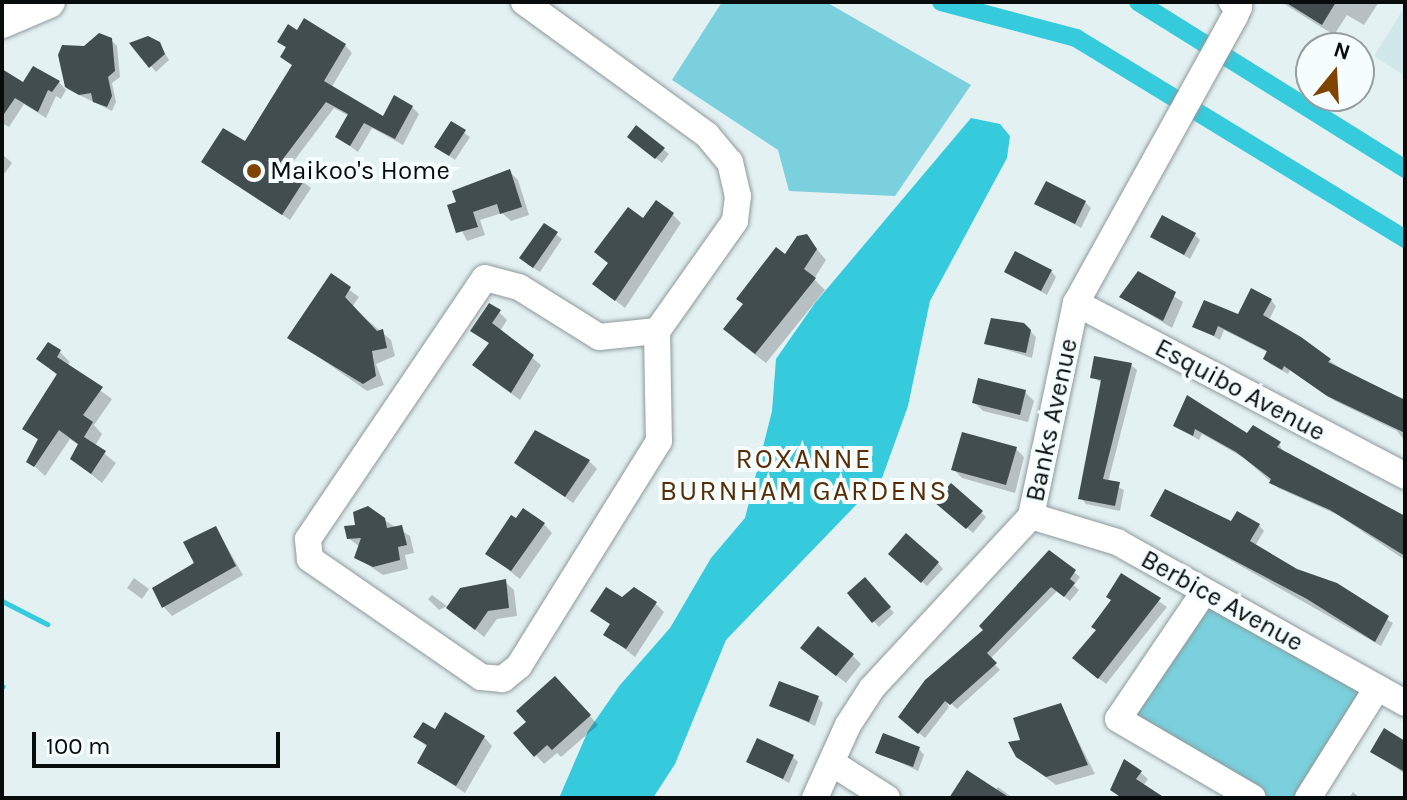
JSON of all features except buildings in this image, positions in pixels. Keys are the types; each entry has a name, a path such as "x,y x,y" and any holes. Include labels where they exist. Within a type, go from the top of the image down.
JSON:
{"main road":[{"path":"6,13 49,2"}],"street":[{"path":"524,2 707,135 730,162 738,196 735,221 657,331 659,441 519,666 503,679 481,677 310,559 308,539 485,278 519,287 599,337 657,331"},
{"name":"Banks Avenue","path":"815,798 848,725 872,688 1031,516 1076,303 1180,115 1235,4"},
{"name":"Esquibo Avenue","path":"1076,303 1405,476"},
{"name":"Berbice Avenue","path":"1031,516 1117,542 1405,703"},
{"path":"1204,592 1118,719 1253,798"},
{"path":"1308,798 1377,688"},
{"path":"832,763 887,798"}],"shaded area":[{"path":"722,2 826,2 971,85 895,196 789,191 778,150 672,80"},
{"path":"1405,6 1405,76 1375,54"},
{"path":"971,118 1000,124 1010,136 1007,158 930,301 908,406 882,478 726,640 675,764 653,798 559,798 588,731 620,685 670,628 711,558 745,518 772,411 776,359 815,303"},
{"path":"1204,592 1377,688 1308,798 1253,798 1118,719"}],"waterway":[{"path":"941,2 1076,38 1405,239"},
{"path":"1138,2 1405,169"},
{"path":"2,601 47,624"}],"place":[{"name":"Maikoo's Home","path":"254,171"}],"district":[{"name":"ROXANNE BURNHAM GARDENS","path":"804,475"}]}
